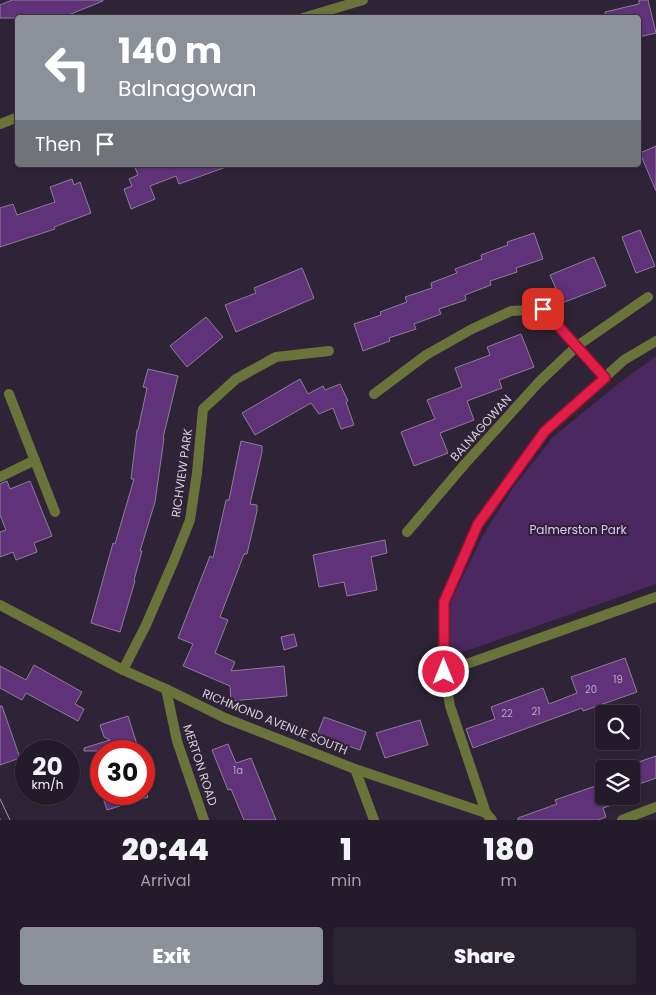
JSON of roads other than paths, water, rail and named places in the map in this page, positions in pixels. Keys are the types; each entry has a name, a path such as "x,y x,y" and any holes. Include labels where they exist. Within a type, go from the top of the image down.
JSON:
{"street":[{"path":"313,15 363,0"},
{"path":"0,124 15,118"},
{"name":"BALNAGOWAN","path":"407,532 539,382 578,346 648,297"},
{"path":"374,394 426,355 472,329 512,312 543,309 605,378"},
{"path":"489,817 450,706 444,672 444,602 478,524 545,431 624,360 656,341"},
{"name":"RICHVIEW PARK","path":"123,670 146,625 190,520 203,409 236,379 276,357 329,351"},
{"path":"9,394 55,512"},
{"path":"0,477 35,460"},
{"path":"444,672 656,597"},
{"name":"RICHMOND AVENUE SOUTH","path":"0,605 123,670 225,718 355,769 489,817"},
{"name":"MERTON ROAD","path":"166,689 177,742 204,820"},
{"path":"355,769 374,820"},
{"path":"622,820 656,807"}],"tram line":[{"path":"0,799 10,820"}],"park label":[{"name":"Palmerston Park","path":"578,530"}]}
